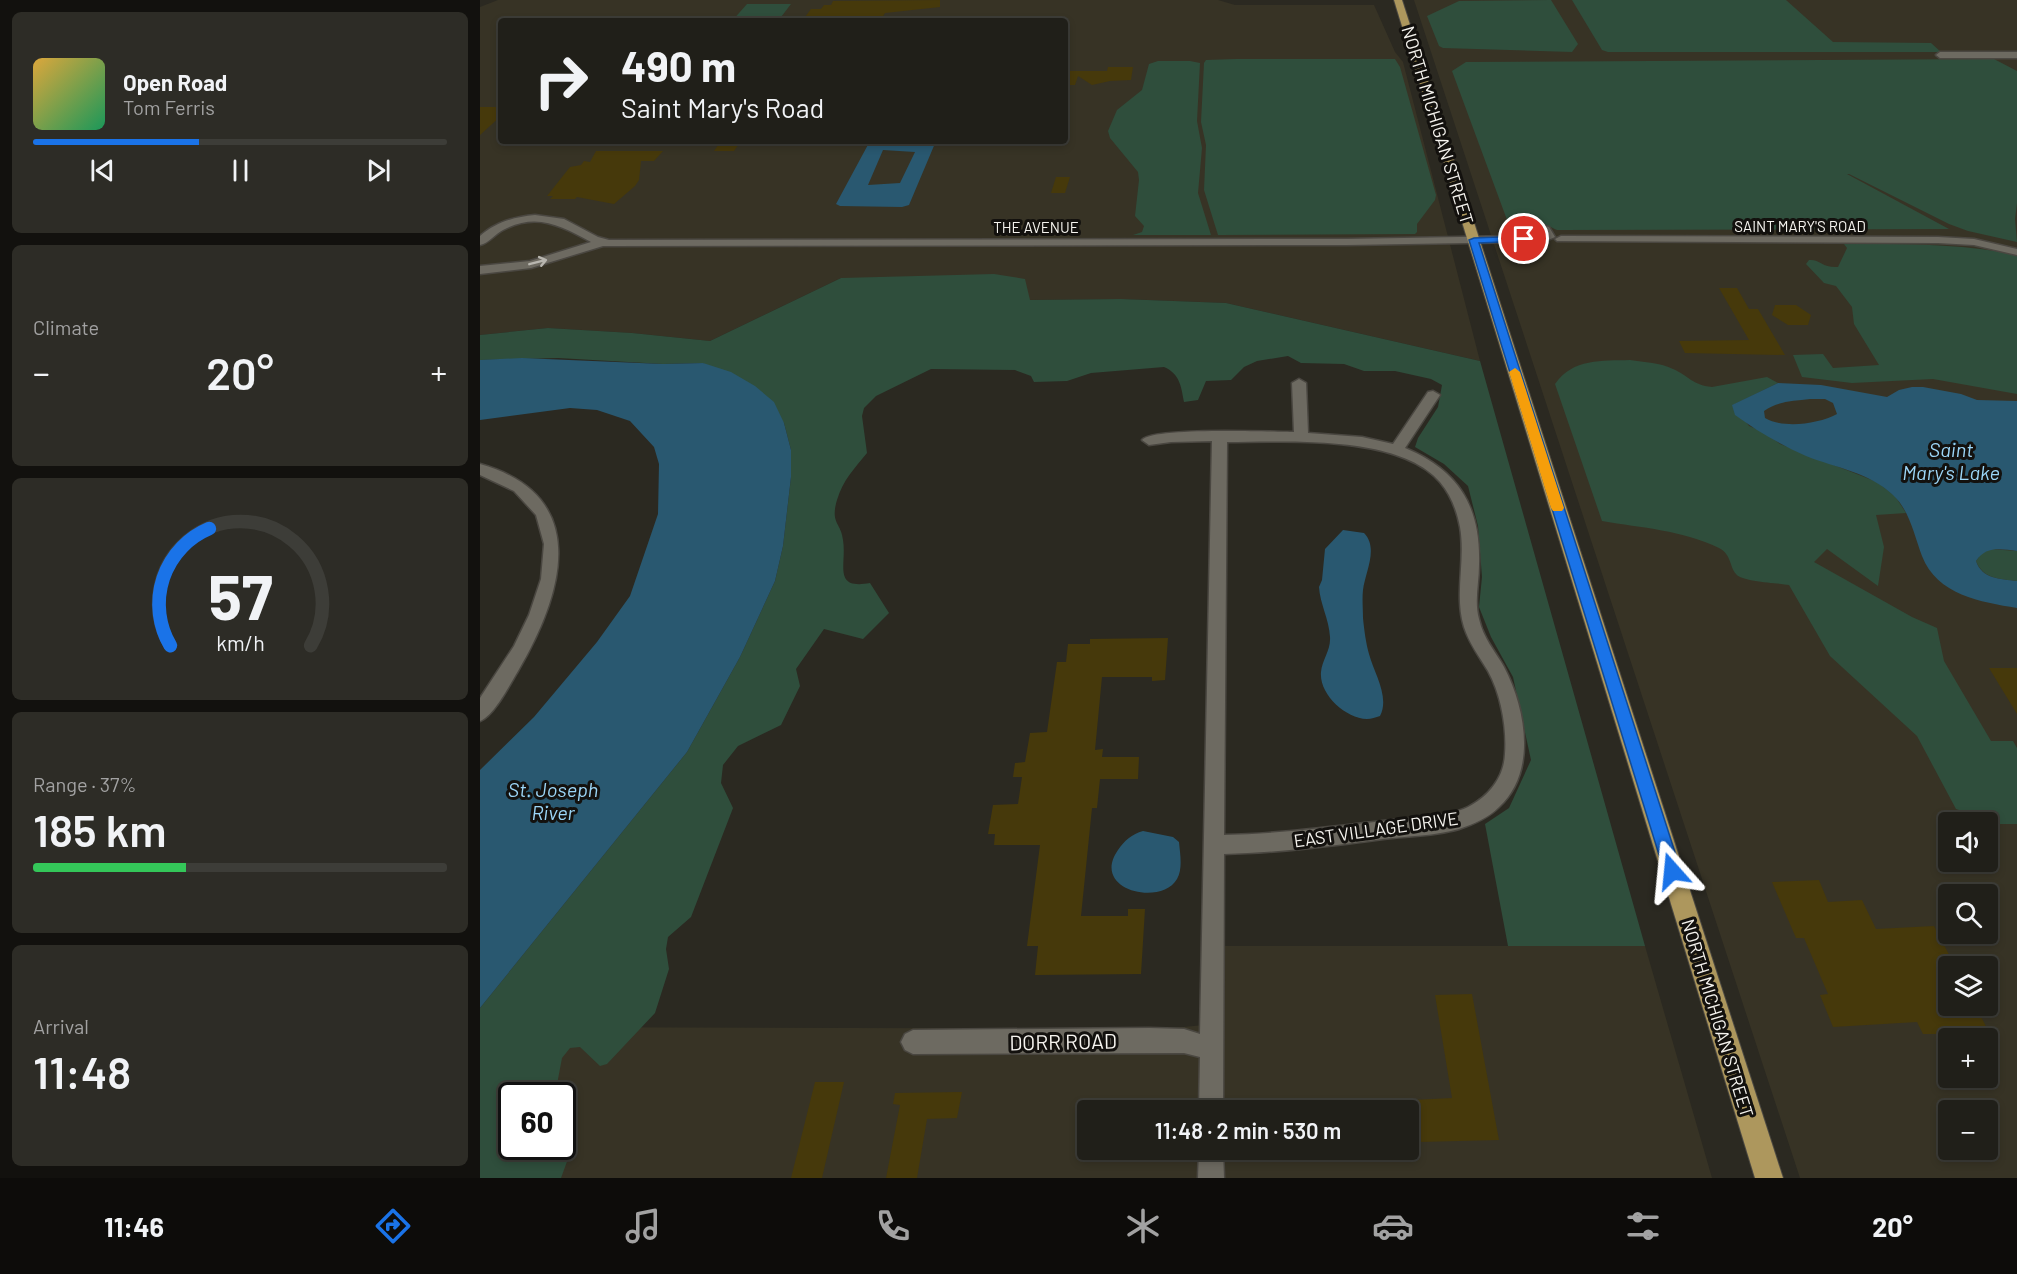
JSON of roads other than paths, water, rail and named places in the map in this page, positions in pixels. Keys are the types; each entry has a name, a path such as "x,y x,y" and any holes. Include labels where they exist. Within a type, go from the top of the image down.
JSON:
{"main road":[{"name":"NORTH MICHIGAN STREET","path":"1398,0 1769,1178"}],"street":[{"path":"1940,55 2017,55"},
{"path":"480,242 500,226 523,219 564,223 598,243"},
{"name":"SAINT MARY'S ROAD","path":"1474,240 1524,239 1539,242 1547,239 1575,241 1581,239 1938,240 1974,242 2017,252"},
{"name":"THE AVENUE","path":"598,243 1474,240"},
{"path":"480,270 531,264 598,243"},
{"path":"1299,383 1301,437"},
{"path":"1396,450 1433,395"},
{"name":"EAST VILLAGE DRIVE","path":"1149,440 1169,437 1301,437 1354,440 1396,450 1433,469 1450,485 1460,501 1471,545 1467,593 1472,627 1496,670 1504,689 1509,711 1515,753 1508,782 1485,808 1466,818 1444,823 1314,838 1215,845"},
{"path":"1211,1100 1219,437"},
{"path":"480,469 518,485 541,508 547,519 552,554 550,577 544,598 526,639 509,670 480,713"},
{"name":"DORR ROAD","path":"913,1042 1149,1040 1184,1041 1211,1049"},
{"path":"1211,1160 1211,1178"}],"water":[{"path":"868,144 935,144 909,205 902,207 840,206 836,204","holes":["883,150 915,152 900,183 868,185"]},
{"name":"St. Joseph River","path":"522,358 663,364 703,363 731,372 755,386 774,402 784,423 791,450 791,477 783,546 775,581 740,657 687,752 480,1008 480,770 534,717 597,642 630,596 658,514 659,464 654,447 630,421 597,410 570,408 480,420 480,360"},
{"name":"Saint Mary's Lake","path":"1778,383 1821,385 1887,397 1899,390 1923,387 1961,394 1977,400 2017,401 2017,551 1999,549 1989,551 1976,561 1987,575 2017,581 2017,608 1975,599 1949,588 1929,569 1904,508 1884,487 1852,471 1806,456 1778,442 1735,415 1732,405","holes":["1825,399 1833,403 1837,414 1801,424 1782,423 1765,418 1764,411 1780,403"]},
{"path":"1343,530 1364,533 1371,553 1363,590 1363,618 1368,650 1382,693 1383,709 1380,716 1369,719 1359,718 1342,709 1329,696 1322,680 1321,672 1330,637 1319,587 1322,580 1325,549"},
{"path":"1143,831 1173,837 1179,842 1181,861 1179,875 1169,887 1157,892 1144,893 1131,890 1120,884 1113,875 1112,864 1118,850 1129,838"}]}
